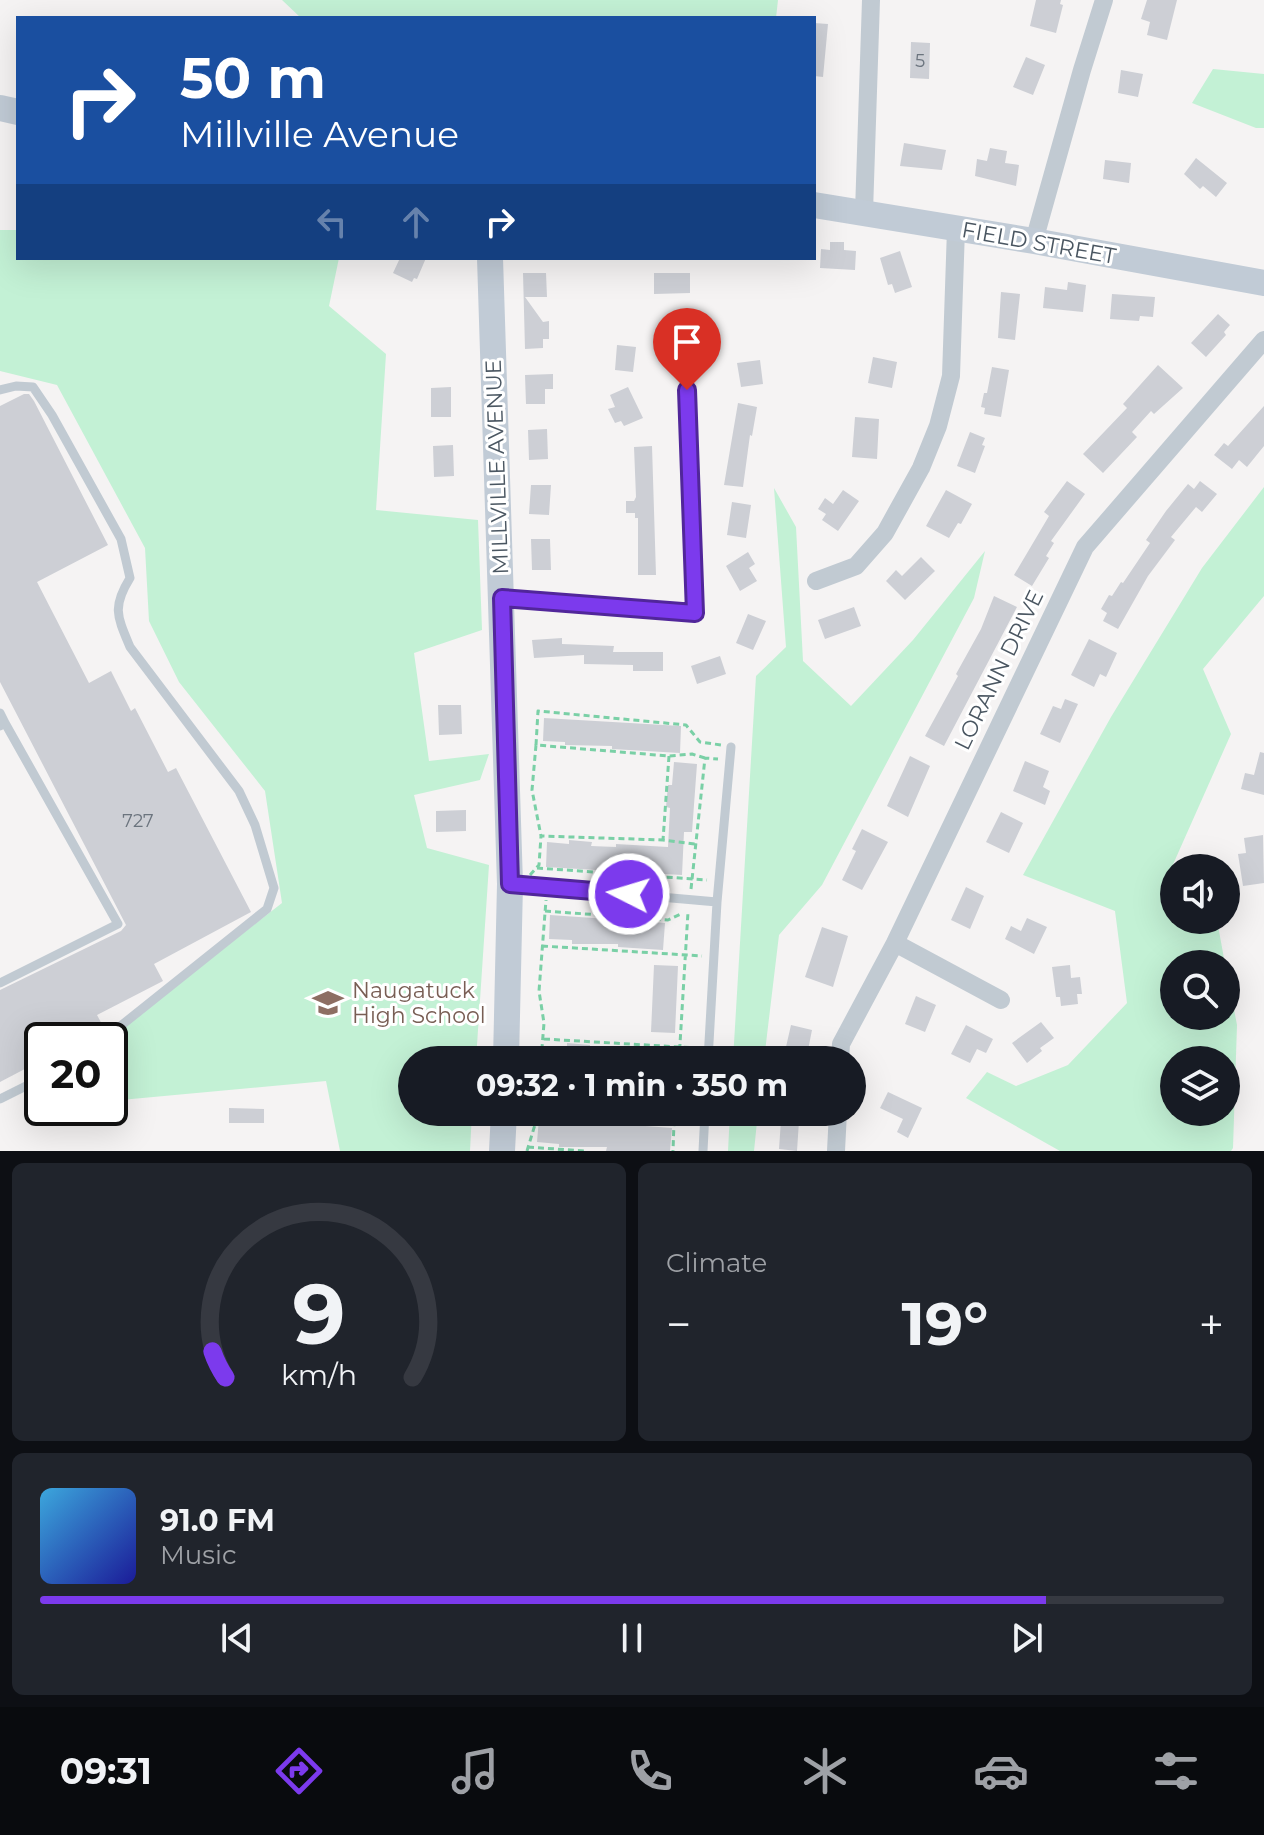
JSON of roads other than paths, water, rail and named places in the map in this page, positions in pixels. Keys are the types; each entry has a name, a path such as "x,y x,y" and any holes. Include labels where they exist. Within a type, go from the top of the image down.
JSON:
{"street":[{"path":"864,212 871,0"},
{"path":"1034,241 1104,0"},
{"name":"FIELD STREET","path":"816,205 1264,283"},
{"path":"816,581 856,566 885,533 921,468 938,426 951,376 956,229"},
{"name":"MILLVILLE AVENUE","path":"490,260 510,884 506,1046"},
{"name":"LORANN DRIVE","path":"841,1046 895,943 1085,547 1264,340"},
{"path":"502,598 695,613 687,390"},
{"path":"895,943 1001,1000"},
{"path":"502,1151 503,1126"},
{"path":"837,1126 836,1146 854,1151"}],"lane":[{"path":"0,390 16,386 33,387 52,415 121,539 130,578 117,598 120,622 130,647 239,791 255,825 274,888 267,909 126,1022"},
{"path":"0,713 3,725 118,924 0,983"},
{"path":"708,1046 731,747"},
{"path":"510,884 717,902"},
{"path":"0,1099 24,1087"},
{"path":"703,1151 704,1126"}],"place":[{"name":"Naugatuck High School","path":"328,1003"}]}
